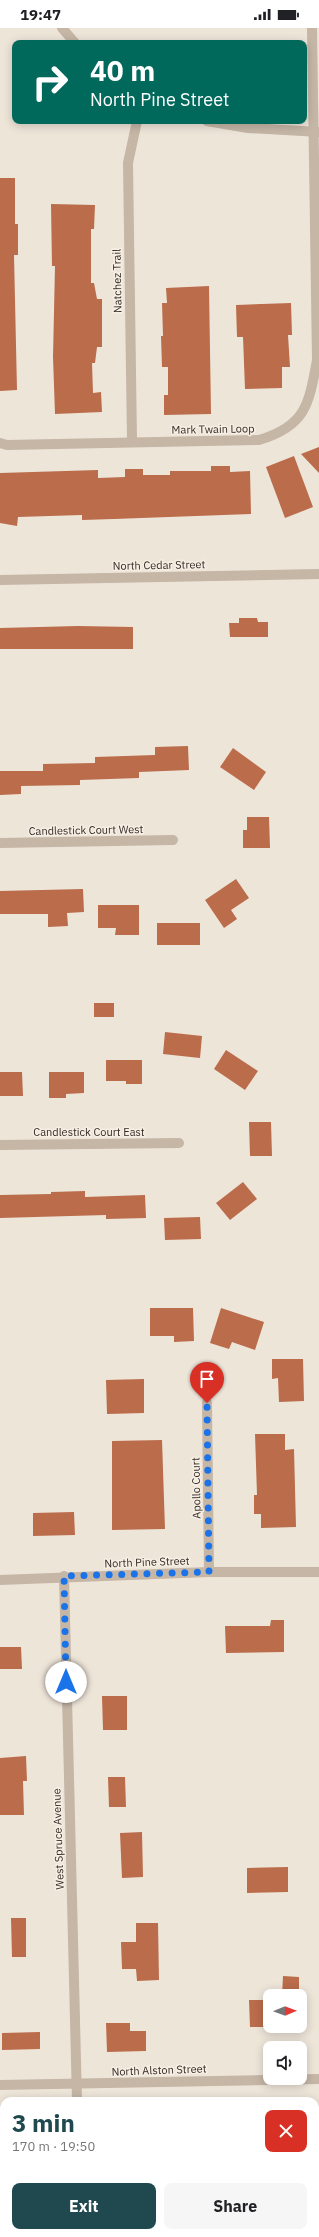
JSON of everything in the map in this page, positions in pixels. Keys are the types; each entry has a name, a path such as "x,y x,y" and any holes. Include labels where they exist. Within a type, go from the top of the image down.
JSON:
{"street":[{"path":"62,28 72,40"},
{"name":"Mark Twain Loop","path":"0,443 259,440 280,434 296,421 311,396 317,360 316,132 312,28"},
{"name":"Natchez Trail","path":"132,441 128,163 136,124"},
{"path":"225,124 248,128 316,132"},
{"name":"North Cedar Street","path":"0,580 319,574"},
{"name":"Candlestick Court West","path":"0,843 173,840"},
{"name":"Candlestick Court East","path":"0,1145 179,1143"},
{"name":"Apollo Court","path":"207,1403 209,1572"},
{"name":"North Pine Street","path":"0,1580 64,1576 209,1572 319,1572"},
{"name":"West Spruce Avenue","path":"64,1576 77,2097"},
{"name":"North Alston Street","path":"0,2085 319,2079"}],"building":[{"path":"0,178 15,178 15,224 18,224 18,255 14,255 17,390 0,391"},
{"path":"51,204 95,205 94,229 91,229 91,283 94,283 97,299 102,299 102,347 97,347 95,363 92,363 93,393 101,392 102,412 55,414 53,357 55,266 52,266"},
{"path":"209,286 211,414 164,415 164,395 168,395 168,367 162,367 161,336 163,336 162,303 167,303 166,288"},
{"path":"291,303 292,335 288,335 290,367 282,367 282,388 245,389 243,337 237,337 236,305"},
{"path":"319,447 319,473 301,454"},
{"path":"294,456 313,507 285,518 266,467"},
{"path":"211,466 230,466 230,472 250,471 251,514 82,520 82,515 18,517 17,526 0,523 0,473 98,470 98,478 125,477 125,469 143,469 143,475 170,475 170,471 211,471"},
{"path":"239,618 257,618 258,622 268,622 268,637 230,637 229,623 239,623"},
{"path":"78,626 133,627 133,649 0,649 0,628"},
{"path":"188,746 189,770 139,772 139,778 80,780 80,785 21,786 21,794 0,795 0,771 43,771 43,764 95,763 95,757 155,755 155,747"},
{"path":"233,748 266,772 254,790 220,767"},
{"path":"247,817 269,817 270,848 243,848 243,830 247,830"},
{"path":"236,879 249,898 231,910 237,919 224,928 205,900"},
{"path":"83,889 84,912 67,913 68,926 48,927 48,914 0,914 0,891"},
{"path":"98,905 139,905 139,935 115,935 116,928 98,928"},
{"path":"157,923 200,923 200,945 157,945"},
{"path":"94,1003 114,1003 114,1017 94,1017"},
{"path":"165,1032 202,1036 200,1058 163,1054"},
{"path":"226,1050 258,1071 245,1090 214,1069"},
{"path":"106,1060 142,1060 142,1084 126,1084 126,1081 106,1081"},
{"path":"0,1072 22,1072 23,1096 0,1096"},
{"path":"49,1072 84,1072 84,1093 66,1094 66,1098 49,1098"},
{"path":"249,1122 271,1122 272,1156 250,1156"},
{"path":"243,1182 257,1199 230,1220 216,1203"},
{"path":"85,1191 85,1197 145,1195 146,1218 106,1219 106,1215 0,1218 0,1195 51,1194 51,1192"},
{"path":"200,1217 201,1239 165,1240 164,1218"},
{"path":"150,1308 193,1308 194,1341 174,1342 174,1336 150,1336"},
{"path":"221,1308 264,1322 255,1350 232,1342 229,1349 210,1343"},
{"path":"272,1359 303,1359 304,1401 279,1402 278,1378 272,1379"},
{"path":"144,1379 144,1413 107,1414 106,1380"},
{"path":"255,1434 285,1434 285,1450 294,1449 296,1527 261,1528 261,1514 254,1514 254,1495 257,1495"},
{"path":"162,1440 165,1529 112,1530 112,1441"},
{"path":"74,1512 75,1535 33,1536 33,1513"},
{"path":"271,1620 284,1620 284,1652 226,1653 225,1626 270,1626"},
{"path":"0,1647 21,1647 22,1669 0,1669"},
{"path":"102,1696 127,1696 127,1730 103,1730"},
{"path":"26,1756 27,1781 23,1781 24,1815 0,1815 0,1758"},
{"path":"108,1777 125,1777 126,1807 109,1807"},
{"path":"142,1832 143,1877 122,1878 120,1833"},
{"path":"288,1867 288,1892 247,1893 247,1868"},
{"path":"11,1918 26,1918 26,1957 12,1957"},
{"path":"136,1923 158,1923 159,1980 137,1981 136,1969 122,1969 121,1942 136,1942"},
{"path":"283,1976 299,1977 299,1989 282,1989"},
{"path":"249,2000 263,2000 263,2027 250,2027"},
{"path":"106,2023 130,2023 130,2031 146,2031 146,2051 107,2052"},
{"path":"40,2032 40,2049 2,2050 2,2033"}],"route":[{"path":"66,1682 64,1576 209,1572 207,1403"}]}
